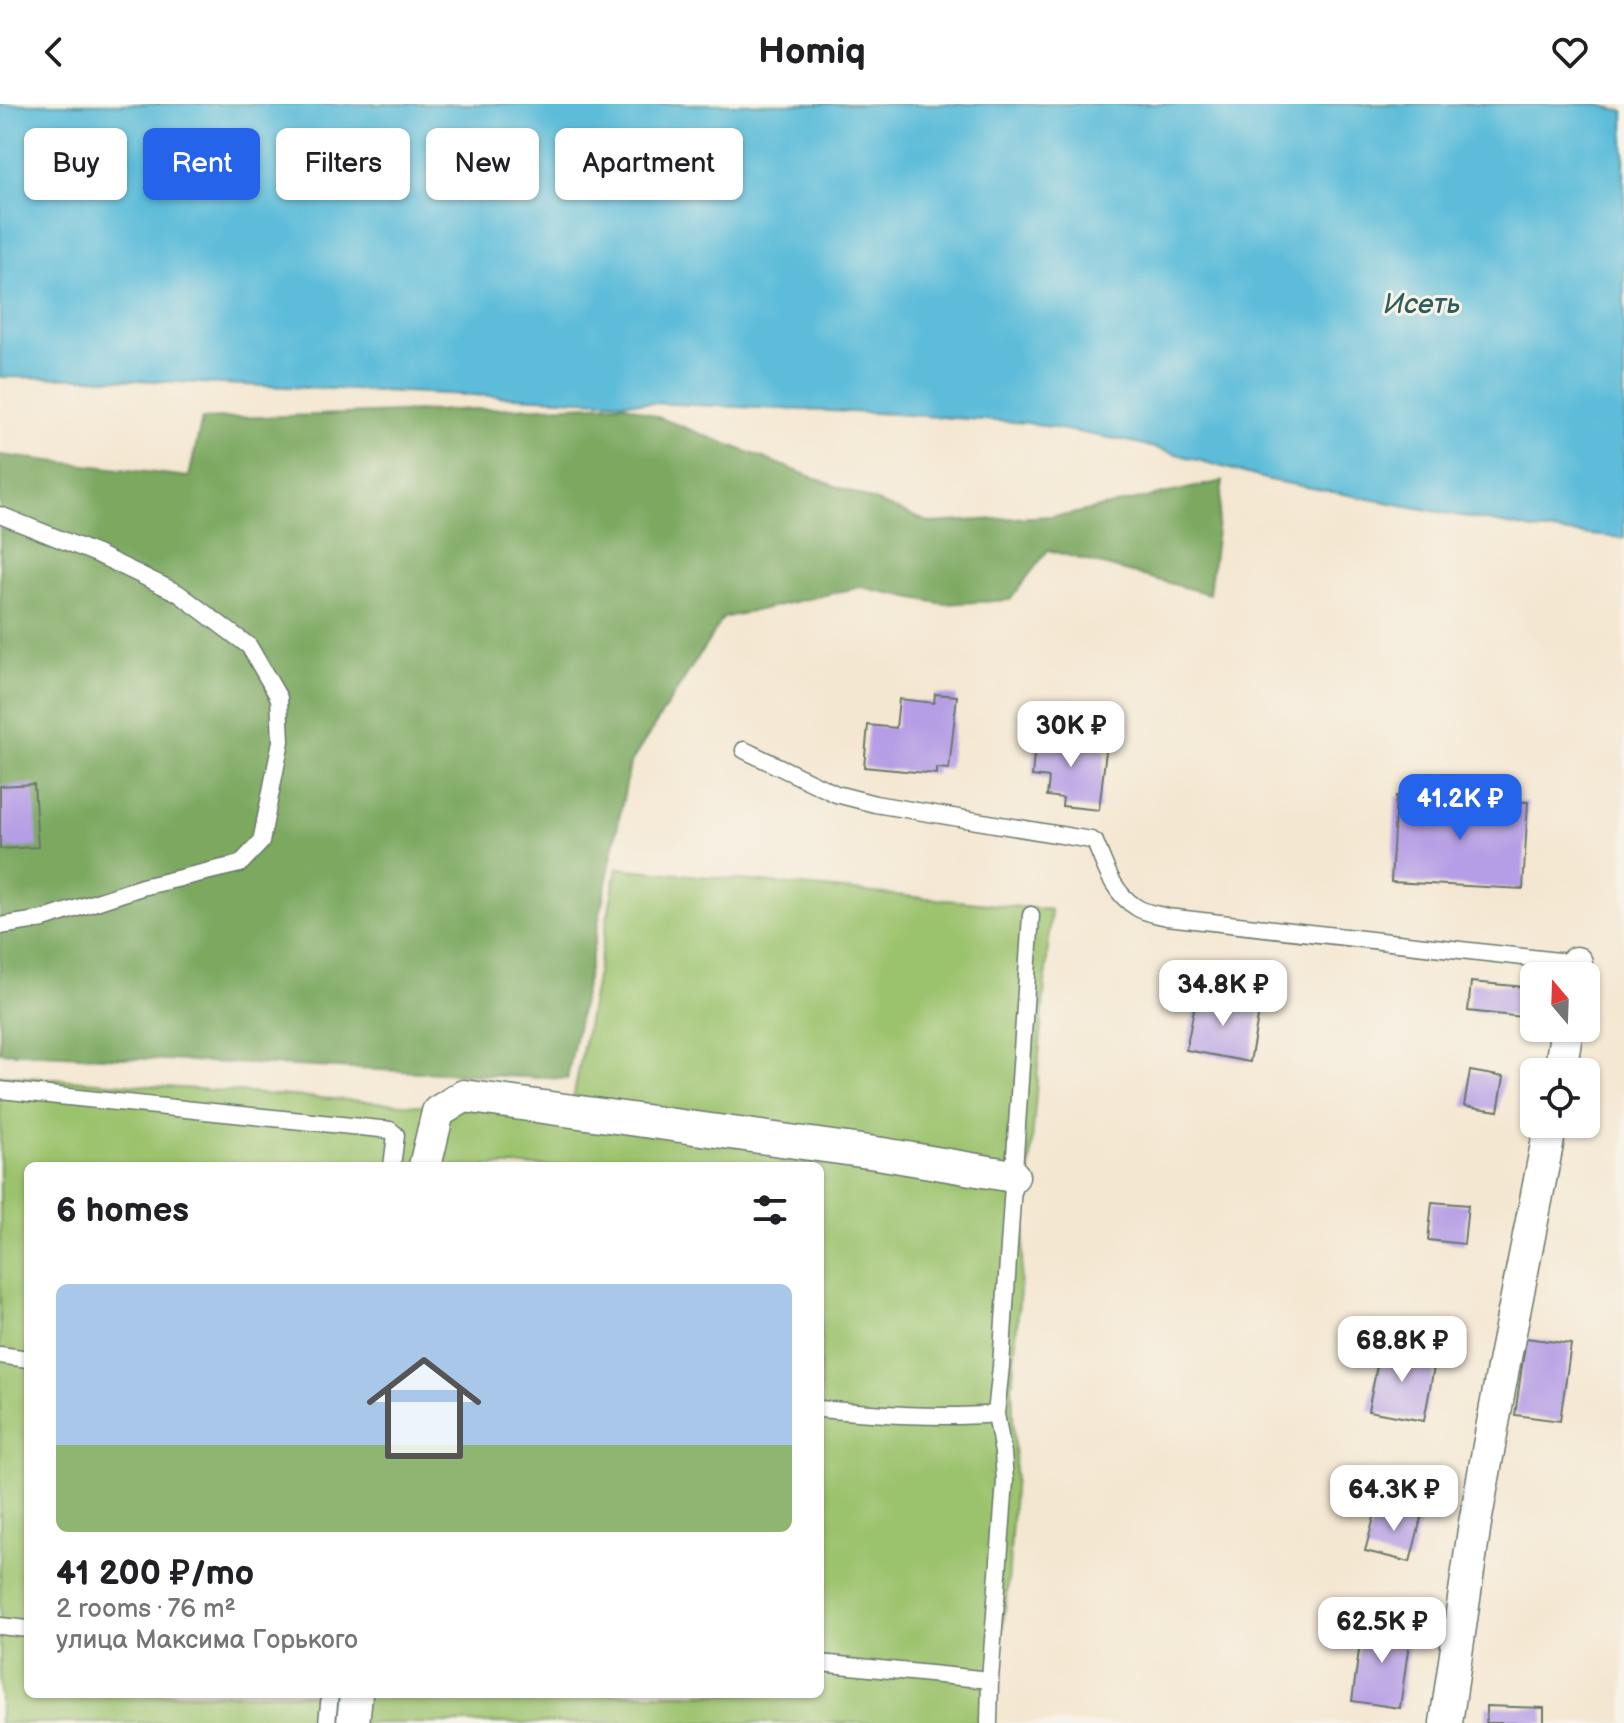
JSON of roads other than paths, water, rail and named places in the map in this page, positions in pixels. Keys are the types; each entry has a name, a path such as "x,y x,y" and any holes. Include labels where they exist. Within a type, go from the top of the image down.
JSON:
{"street":[{"path":"426,1162 438,1112 464,1096 883,1154 1013,1176"},
{"path":"1446,1723 1478,1507 1548,1138"},
{"path":"353,1723 356,1698"}],"lane":[{"path":"0,515 97,554 178,593 249,646 279,698 281,741 261,842 240,864 142,887 44,919 0,926"},
{"path":"744,750 836,794 1091,840 1095,842 1120,895 1138,909 1167,917 1520,962"},
{"path":"989,1723 1005,1481 996,1414 1031,915"},
{"path":"0,1090 390,1130 396,1135 393,1162"},
{"path":"0,1355 24,1358"},
{"path":"824,1409 959,1417 996,1414"},
{"path":"0,1626 24,1629"},
{"path":"824,1663 990,1680"},
{"path":"327,1723 330,1698"}],"water":[{"name":"Исеть","path":"0,104 1596,104 1624,111 1624,538 1535,530 1269,480 1137,443 1028,423 896,414 89,378 0,377"}]}
